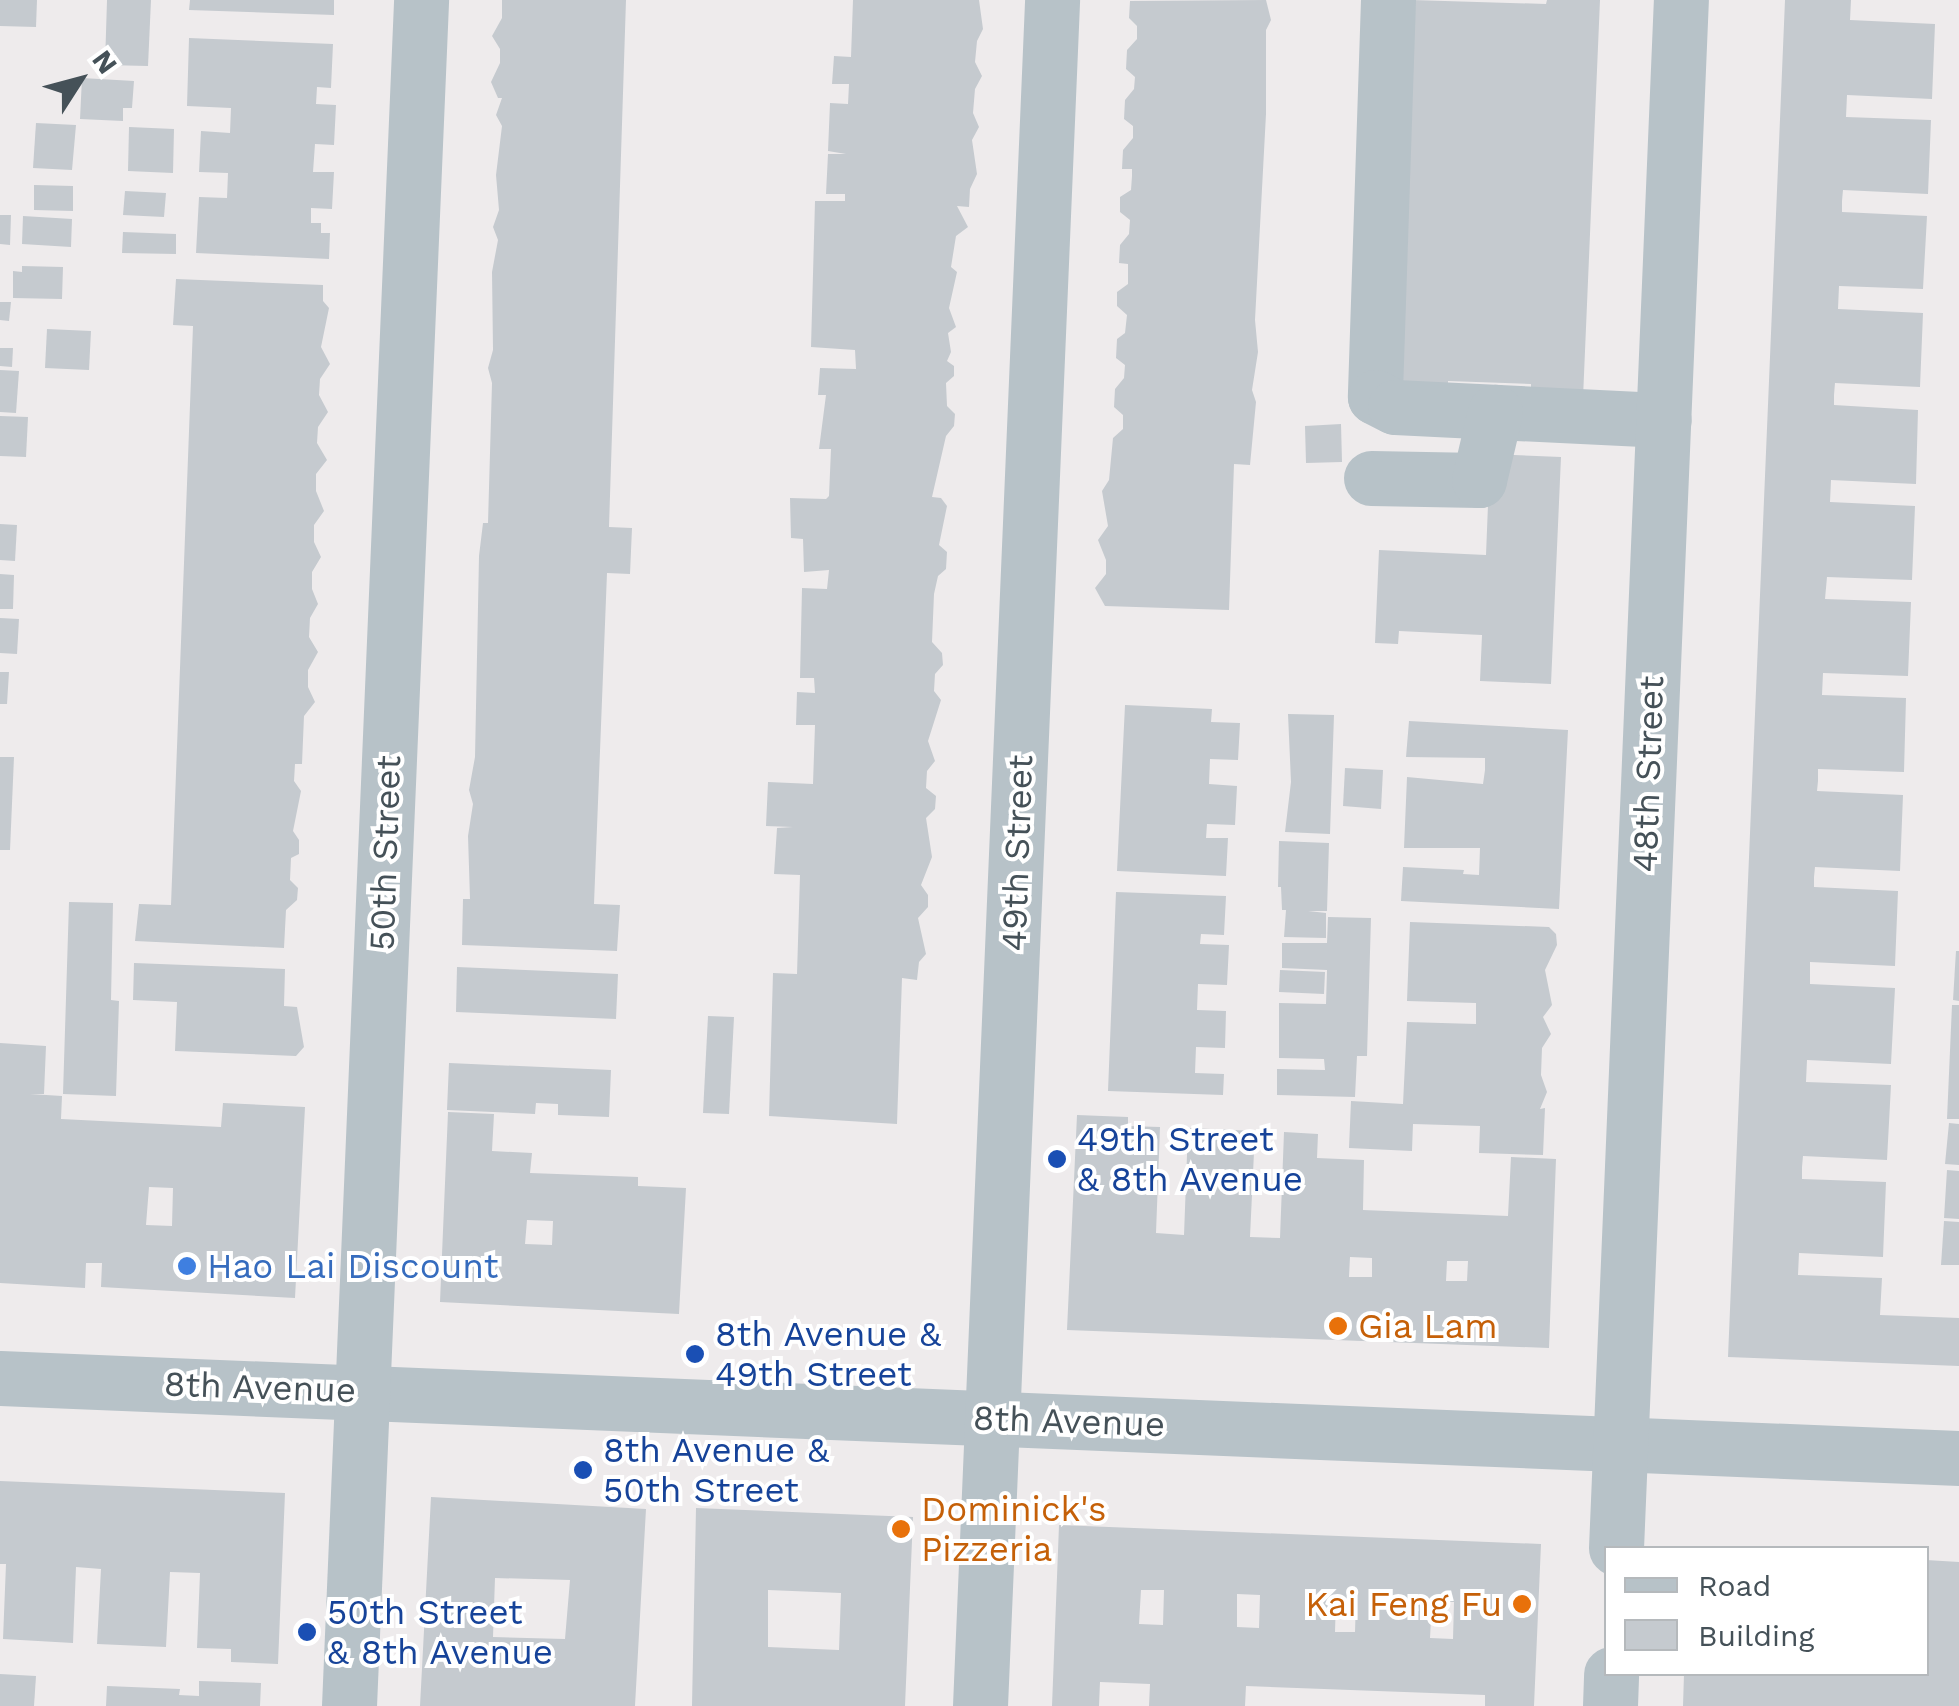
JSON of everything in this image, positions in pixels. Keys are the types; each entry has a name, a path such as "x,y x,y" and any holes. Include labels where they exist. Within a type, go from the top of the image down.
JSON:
{"street":[{"name":"50th Street","path":"349,1706 421,0"},
{"name":"49th Street","path":"980,1706 1052,0"},
{"path":"1388,0 1375,397 1396,407 1664,420"},
{"name":"48th Street","path":"1616,1546 1682,0"},
{"path":"1371,478 1479,480 1495,412"},
{"name":"8th Avenue","path":"0,1378 1959,1458"},
{"path":"1610,1706 1611,1676"}],"building":[{"path":"0,0 37,0 36,27 0,26"},
{"path":"107,0 151,0 148,66 105,65"},
{"path":"190,0 334,0 334,15 189,10"},
{"path":"502,0 626,0 609,527 632,528 630,574 607,573 594,904 620,905 617,951 462,945 463,899 470,899 468,836 473,804 469,790 475,757 479,556 483,523 488,523 492,383 488,368 493,350 492,272 498,240 493,227 499,210 496,175 502,126 496,115 502,98 498,98 491,82 500,63 500,49 492,36 502,18"},
{"path":"853,0 979,0 983,29 977,41 975,62 982,76 975,89 973,113 979,127 972,140 977,174 970,189 969,207 957,206 968,227 956,236 951,267 957,272 949,308 956,327 948,333 951,352 947,361 954,366 954,376 946,383 947,406 955,414 954,426 946,436 932,497 941,498 947,506 939,545 947,552 946,569 938,576 934,594 932,642 942,653 943,665 935,674 934,691 941,700 928,741 935,761 927,771 926,788 936,796 935,809 926,818 932,857 921,885 928,895 928,907 918,918 926,954 919,962 917,980 902,978 897,1124 769,1116 773,973 797,974 800,875 774,874 777,828 793,827 766,826 768,782 813,784 815,725 796,725 797,692 815,693 814,678 800,678 802,588 827,589 829,570 804,572 803,539 791,538 790,498 829,496 831,449 819,449 826,395 818,395 820,368 856,369 855,350 811,347 815,201 845,201 845,194 826,194 828,154 846,154 828,151 830,103 848,104 849,84 832,84 834,56 851,57"},
{"path":"1266,0 1271,20 1266,30 1266,114 1255,320 1258,352 1252,390 1256,402 1250,465 1234,464 1229,610 1105,606 1095,588 1106,574 1106,560 1098,540 1108,526 1102,491 1109,480 1113,438 1123,429 1123,415 1114,407 1115,389 1124,378 1125,365 1116,358 1117,339 1125,333 1127,315 1117,306 1117,292 1128,284 1128,264 1119,263 1120,245 1129,234 1130,220 1120,212 1120,197 1131,190 1132,176 1132,169 1122,169 1123,150 1133,138 1133,126 1124,119 1125,100 1134,89 1135,77 1126,69 1127,50 1137,39 1137,26 1129,18 1130,1"},
{"path":"1412,0 1546,4 1547,0 1600,0 1583,398 1531,395 1531,384 1448,381 1448,392 1395,390"},
{"path":"1785,0 1851,0 1850,20 1935,24 1932,99 1847,95 1846,117 1931,120 1928,194 1843,190 1842,201 1842,212 1927,216 1923,289 1839,286 1838,309 1923,313 1920,387 1835,383 1834,395 1834,405 1918,410 1916,484 1831,480 1830,502 1915,506 1912,580 1827,577 1825,599 1911,602 1908,676 1823,673 1822,695 1906,698 1904,772 1818,769 1817,791 1903,795 1900,871 1815,867 1814,877 1814,887 1898,891 1895,966 1810,962 1810,984 1895,988 1891,1064 1807,1060 1806,1082 1891,1085 1887,1160 1803,1156 1802,1167 1802,1179 1886,1182 1883,1257 1799,1253 1798,1275 1882,1278 1880,1315 1959,1318 1959,1366 1728,1357"},
{"path":"189,38 333,44 331,88 317,87 316,104 336,105 334,145 315,144 313,172 334,172 332,209 311,208 311,223 321,223 321,233 330,233 329,259 196,253 199,197 227,198 228,173 199,172 201,131 230,133 231,108 187,106"},
{"path":"82,78 134,81 132,108 123,108 123,121 80,119"},
{"path":"36,123 76,125 72,170 33,168"},
{"path":"129,127 174,129 173,173 128,171"},
{"path":"34,185 73,186 73,211 34,210"},
{"path":"125,191 166,193 164,217 123,215"},
{"path":"0,215 11,215 10,245 0,244"},
{"path":"23,216 72,219 71,247 22,244"},
{"path":"123,232 176,234 176,254 122,253"},
{"path":"22,266 63,267 62,299 13,298 13,271 22,272"},
{"path":"176,279 323,285 323,301 329,308 321,347 330,364 320,379 319,395 328,412 318,427 317,443 327,460 316,474 316,491 324,511 314,525 314,542 321,557 312,572 312,589 318,604 310,618 309,637 318,652 308,670 308,687 315,702 304,716 302,764 295,764 294,781 301,791 293,831 299,840 299,854 291,858 290,880 298,888 297,900 286,910 284,948 135,941 139,904 171,905 193,326 173,325"},
{"path":"0,302 11,302 9,321 0,320"},
{"path":"47,329 91,331 89,370 45,368"},
{"path":"0,348 13,348 12,367 0,366"},
{"path":"0,370 19,371 16,413 0,412"},
{"path":"0,416 28,417 26,457 0,456"},
{"path":"1341,424 1342,462 1306,463 1305,426"},
{"path":"1490,454 1561,457 1551,684 1480,681 1482,635 1399,631 1398,644 1375,643 1379,550 1486,555"},
{"path":"0,524 17,525 15,561 0,560"},
{"path":"0,574 14,575 13,609 0,609"},
{"path":"0,618 19,619 17,654 0,653"},
{"path":"0,672 9,672 7,704 0,704"},
{"path":"1125,705 1212,709 1211,722 1240,723 1238,760 1210,759 1209,784 1237,786 1235,825 1207,824 1206,838 1228,838 1226,876 1117,871"},
{"path":"1288,714 1334,715 1330,834 1285,832 1291,782"},
{"path":"1409,721 1568,730 1559,909 1401,901 1403,867 1464,870 1463,874 1479,875 1480,848 1404,848 1407,777 1483,784 1485,770 1485,758 1406,757"},
{"path":"0,757 14,757 10,850 0,850"},
{"path":"1345,768 1383,770 1381,809 1343,806"},
{"path":"1279,841 1329,843 1327,911 1308,911 1326,913 1326,938 1284,937 1286,910 1282,910 1278,887"},
{"path":"1116,892 1226,896 1224,935 1201,934 1200,944 1229,945 1227,985 1198,984 1197,1010 1226,1011 1225,1048 1196,1047 1195,1073 1224,1074 1223,1095 1108,1091"},
{"path":"69,902 113,903 111,1000 119,1001 116,1096 63,1094"},
{"path":"1328,917 1371,918 1367,1056 1357,1056 1355,1097 1277,1095 1277,1069 1325,1070 1324,1059 1279,1058 1279,1003 1326,1004 1327,970 1282,968 1282,943 1327,943"},
{"path":"1410,922 1549,927 1556,934 1557,945 1545,970 1552,1005 1543,1017 1551,1034 1542,1048 1541,1075 1547,1092 1540,1109 1545,1108 1543,1155 1479,1153 1480,1126 1413,1124 1412,1151 1349,1148 1351,1101 1403,1104 1407,1022 1476,1024 1476,1003 1407,1001"},
{"path":"1959,951 1959,1001 1953,1000"},
{"path":"134,963 285,969 284,1006 297,1007 304,1047 296,1056 175,1051 177,1002 133,1000"},
{"path":"457,967 618,974 616,1019 456,1012"},
{"path":"1280,970 1325,972 1324,994 1279,992"},
{"path":"1952,1005 1959,1005 1959,1119 1947,1119"},
{"path":"708,1016 734,1017 729,1114 703,1113"},
{"path":"0,1043 46,1046 44,1094 30,1094 62,1096 61,1119 221,1127 223,1103 305,1107 295,1298 101,1287 102,1263 86,1263 85,1288 0,1283","holes":["149,1187 173,1188 172,1226 146,1225"]},
{"path":"449,1063 611,1070 609,1117 558,1115 558,1104 536,1103 535,1114 447,1110"},
{"path":"448,1112 494,1114 492,1151 532,1153 530,1173 638,1177 638,1186 686,1188 679,1314 440,1302","holes":["527,1220 553,1221 552,1245 525,1244"]},
{"path":"1077,1115 1128,1117 1128,1126 1160,1127 1156,1233 1184,1235 1188,1128 1255,1131 1250,1237 1280,1238 1284,1132 1318,1134 1317,1158 1364,1160 1363,1210 1508,1216 1511,1157 1556,1159 1549,1348 1067,1330","holes":["1350,1257 1372,1258 1372,1277 1349,1277","1447,1261 1468,1261 1467,1281 1446,1281"]},
{"path":"1949,1123 1959,1124 1959,1165 1945,1164"},
{"path":"1947,1170 1959,1171 1959,1219 1944,1218"},
{"path":"1944,1221 1959,1222 1959,1265 1941,1265"},
{"path":"0,1481 285,1493 278,1664 231,1662 231,1649 197,1648 200,1573 170,1572 166,1647 97,1644 101,1569 76,1567 73,1643 3,1639 6,1564 0,1564"},
{"path":"431,1497 646,1509 635,1706 420,1706","holes":["495,1578 570,1580 565,1639 493,1637"]},
{"path":"696,1508 913,1517 905,1706 692,1706","holes":["768,1590 841,1593 839,1650 768,1647"]},
{"path":"1059,1525 1541,1544 1534,1706 1485,1706 1485,1695 1246,1686 1245,1706 1149,1706 1150,1684 1100,1682 1099,1706 1052,1706","holes":["1141,1590 1164,1590 1163,1625 1139,1624","1237,1594 1260,1595 1259,1628 1237,1627","1336,1598 1356,1599 1355,1632 1335,1632","1432,1601 1454,1602 1453,1639 1430,1638"]},
{"path":"1929,1560 1959,1562 1959,1706 1683,1706 1684,1676 1929,1676"},
{"path":"0,1674 36,1676 34,1706 0,1706"},
{"path":"199,1681 261,1683 260,1706 106,1706 107,1686 180,1689 179,1695 199,1696"}],"place":[{"name":"49th Street & 8th Avenue","path":"1057,1159"},
{"name":"Hao Lai Discount","path":"187,1266"},
{"name":"Gia Lam","path":"1338,1326"},
{"name":"8th Avenue & 49th Street","path":"695,1354"},
{"name":"8th Avenue & 50th Street","path":"583,1470"},
{"name":"Dominick's Pizzeria","path":"901,1529"},
{"name":"Kai Feng Fu","path":"1522,1604"},
{"name":"50th Street & 8th Avenue","path":"307,1632"}]}
